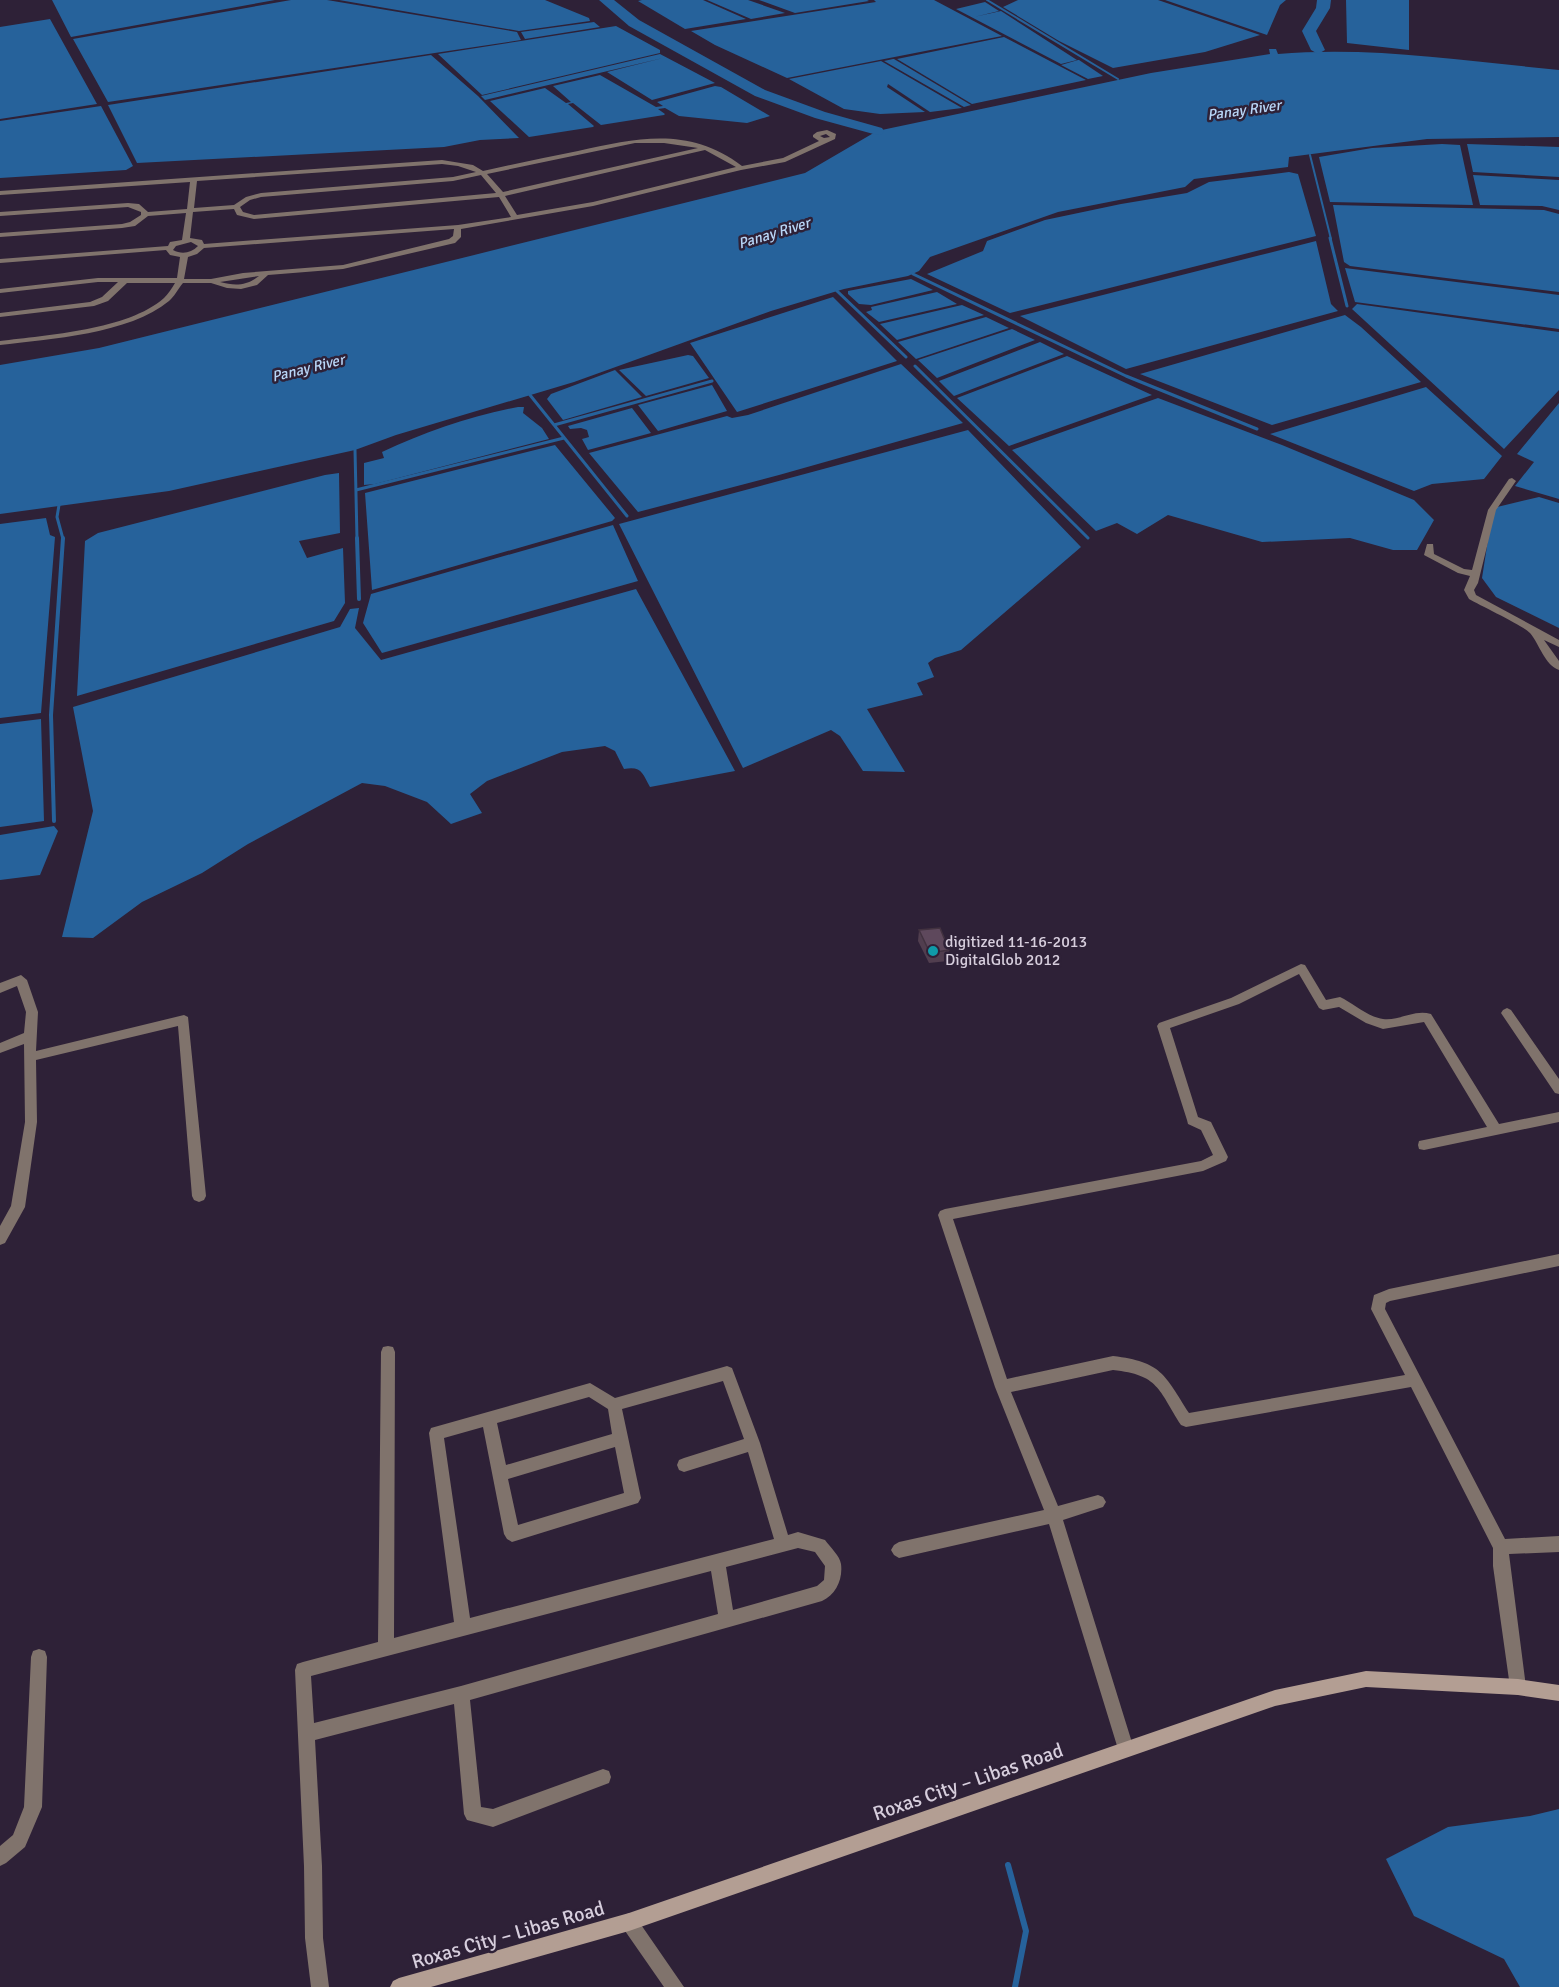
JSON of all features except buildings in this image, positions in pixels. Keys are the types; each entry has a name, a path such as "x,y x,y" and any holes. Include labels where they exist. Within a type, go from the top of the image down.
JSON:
{"main road":[{"name":"Roxas City – Libas Road","path":"399,1987 629,1922 1275,1698 1366,1679 1518,1687 1559,1694"}],"street":[{"path":"0,261 169,249 177,242 186,240 196,241 202,246 458,227 593,204 741,168 785,160 826,140"},
{"path":"0,235 122,226 138,221 144,214 236,207 248,198 261,195 431,182 486,174 635,141 665,141 706,148 726,156 741,168"},
{"path":"236,207 240,213 254,217 500,195 706,148"},
{"path":"0,193 435,162 466,164 486,174 515,218"},
{"path":"186,240 194,179"},
{"path":"0,214 128,205 141,208 144,214"},
{"path":"0,291 98,280 211,281 266,273 343,267 452,241 456,237 458,227"},
{"path":"169,249 174,254 184,255 198,251 202,246"},
{"path":"0,343 117,324 153,308 168,297 180,281 184,255"},
{"path":"211,281 224,287 240,289 259,282 266,273"},
{"path":"0,315 92,304 105,299 124,281"},
{"path":"1512,481 1492,510 1475,574 1468,590 1472,597 1559,644"},
{"path":"1430,546 1429,555 1461,571 1475,574"},
{"path":"1535,633 1548,655 1559,667"},
{"path":"1126,1749 1054,1515 1002,1387 945,1215 1203,1166 1221,1157 1206,1126 1193,1120 1163,1026 1235,1001 1301,968 1323,1005 1340,1002 1380,1024 1388,1024 1414,1016 1427,1017 1495,1129"},
{"path":"0,988 21,980 32,1012 31,1122 18,1207 0,1239"},
{"path":"1507,1013 1559,1089"},
{"path":"30,1058 184,1020 199,1196"},
{"path":"0,1048 30,1036"},
{"path":"1424,1145 1559,1117"},
{"path":"1518,1687 1501,1566 1501,1547 1378,1309 1379,1299 1389,1295 1559,1260"},
{"path":"386,1649 388,1352"},
{"path":"1002,1387 1113,1363 1132,1364 1143,1367 1162,1380 1186,1420 1414,1380"},
{"path":"463,1629 436,1433 590,1390 614,1404 727,1373 753,1443 783,1544"},
{"path":"489,1419 512,1534 633,1498 614,1404"},
{"path":"500,1474 621,1438"},
{"path":"684,1465 753,1443"},
{"path":"899,1550 1054,1515 1098,1502"},
{"path":"305,1734 461,1694 822,1593 831,1583 833,1564 820,1545 798,1540 303,1670 305,1734 313,1866 314,1938 320,1987"},
{"path":"1501,1547 1559,1544"},
{"path":"717,1562 727,1620"},
{"path":"0,1857 19,1841 33,1807 39,1657"},
{"path":"461,1694 473,1814 492,1818 603,1777"},
{"path":"629,1922 675,1987"}],"water":[{"path":"52,0 275,0 71,37"},
{"path":"291,0 327,0 517,32 521,40 108,102 73,39"},
{"path":"339,0 545,0 589,18 590,21 519,31"},
{"path":"703,0 746,19 685,29 638,1"},
{"path":"707,0 748,0 785,13 751,19"},
{"path":"759,0 867,0 869,1 795,13"},
{"path":"874,0 934,0 1002,36 787,78 715,45 691,31 876,2"},
{"path":"1018,0 1158,0 1260,35 1205,52 1113,68 1059,41 1003,7"},
{"path":"1165,0 1286,0 1280,5 1267,35"},
{"path":"1346,0 1409,0 1409,50 1347,43"},
{"path":"985,2 999,11 974,17 1001,11 1077,60 1061,64 956,9"},
{"path":"50,19 97,104 0,119 0,27"},
{"path":"594,22 600,27 525,39 521,32"},
{"path":"616,26 660,50 660,53 482,95 438,54"},
{"path":"1004,37 1086,80 972,104 897,59"},
{"name":"Panay River","path":"1269,49 1276,49 1278,54 1383,53 1559,70 1559,137 1427,139 1289,157 1288,167 1194,179 1185,187 1058,212 930,257 919,271 908,276 844,289 771,311 574,382 396,435 355,450 169,491 0,514 0,365 99,348 805,173 877,131 1151,73 1270,54"},
{"path":"660,54 715,83 652,100 607,72 663,58 485,100 481,96"},
{"path":"431,55 478,96 519,138 480,140 444,147 137,163 108,105"},
{"path":"894,59 971,105 964,107 884,61"},
{"path":"1079,60 1103,76 1088,79 1061,65"},
{"path":"881,61 962,108 930,112 888,84 887,87 925,112 880,114 844,109 789,79"},
{"path":"600,75 656,107 663,106 657,102 715,86 721,87 770,116 747,123 679,116 665,108 658,109 664,115 601,125 573,103 568,104 593,127 529,137 490,101 545,88 566,103 571,102 553,86"},
{"path":"101,106 133,166 126,170 0,178 0,121"},
{"path":"1467,144 1559,147 1559,177 1473,172"},
{"path":"1460,145 1473,205 1330,202 1319,157 1372,148"},
{"path":"1289,172 1298,174 1316,236 1010,313 927,274 983,251 987,241 1045,220 1187,193 1209,182"},
{"path":"1473,175 1559,180 1559,210 1542,206 1480,205"},
{"path":"1333,205 1544,210 1559,214 1559,292 1350,266 1344,262"},
{"path":"1316,241 1331,304 1338,311 1126,369 1020,316"},
{"path":"1345,268 1559,295 1559,329 1355,302"},
{"path":"911,279 933,290 871,305 859,304 848,294 848,291"},
{"path":"937,292 957,304 879,322 866,312 872,310 871,307"},
{"path":"833,297 897,361 737,412 690,343"},
{"path":"1357,304 1559,332 1559,390 1504,449 1352,309"},
{"path":"962,305 984,315 897,340 880,324"},
{"path":"1345,315 1421,382 1272,425 1140,374"},
{"path":"986,317 1009,328 916,359 898,342"},
{"path":"1012,329 1035,340 937,378 918,360"},
{"path":"1040,342 1064,354 954,396 939,381"},
{"path":"688,355 693,356 709,378 646,396 619,370"},
{"path":"1067,356 1152,395 1009,446 957,398"},
{"path":"901,364 963,423 638,512 589,453 727,416 732,418 748,415"},
{"path":"615,370 642,397 563,420 547,399 551,394"},
{"path":"712,385 727,411 658,431 638,405"},
{"path":"1426,387 1502,456 1484,479 1432,484 1414,491 1270,434"},
{"path":"1158,398 1282,445 1414,500 1434,520 1417,550 1393,550 1350,538 1262,542 1168,515 1137,534 1117,523 1096,531 1012,450"},
{"path":"1559,403 1559,499 1515,486 1534,462 1517,454"},
{"path":"524,407 523,413 542,428 549,439 364,485 364,463 384,458 382,452 448,425"},
{"path":"632,408 651,433 588,450 582,439 589,437 587,430 570,429 568,426"},
{"path":"968,430 1081,547 961,650 935,658 928,663 934,677 917,683 923,695 867,709 905,772 863,771 840,736 831,730 743,768 619,524"},
{"path":"555,445 615,518 612,521 372,590 365,493"},
{"path":"339,473 340,533 299,541 307,558 343,548 345,603 334,621 77,696 85,541 98,533"},
{"path":"1539,497 1559,503 1559,628 1496,597 1482,578 1493,508"},
{"path":"46,518 50,535 55,537 41,713 0,718 0,524"},
{"path":"613,525 638,581 382,653 363,623 371,594"},
{"path":"636,589 735,771 650,787 641,772 635,769 624,769 615,751 605,746 562,752 487,781 470,794 482,813 451,824 427,802 385,786 362,783 248,844 202,873 142,902 93,938 62,937 93,811 73,707 340,627 350,609 359,608 355,628 381,660"},
{"path":"41,719 44,821 0,827 0,724"},
{"path":"54,826 58,831 40,875 0,880 0,835"},
{"path":"1559,1809 1559,1987 1520,1987 1504,1959 1414,1916 1386,1859 1448,1827 1530,1816"}],"waterway":[{"path":"606,0 634,23 760,93 820,115 877,131"},
{"path":"987,0 1118,79"},
{"path":"1318,50 1309,31 1323,8 1324,0"},
{"path":"1310,155 1331,239"},
{"path":"1330,238 1347,306"},
{"path":"913,274 1126,376 1257,429"},
{"path":"837,291 906,357"},
{"path":"915,366 1088,538"},
{"path":"554,425 712,381"},
{"path":"530,395 554,425"},
{"path":"554,425 627,516"},
{"path":"356,490 564,438"},
{"path":"355,450 357,539"},
{"path":"59,505 57,517 63,539"},
{"path":"357,538 359,599"},
{"path":"54,821 51,715 63,539"},
{"path":"1008,1865 1026,1931 1015,1987"}],"place":[{"name":"digitized 11-16-2013 DigitalGlob 2012","path":"933,951"}]}
